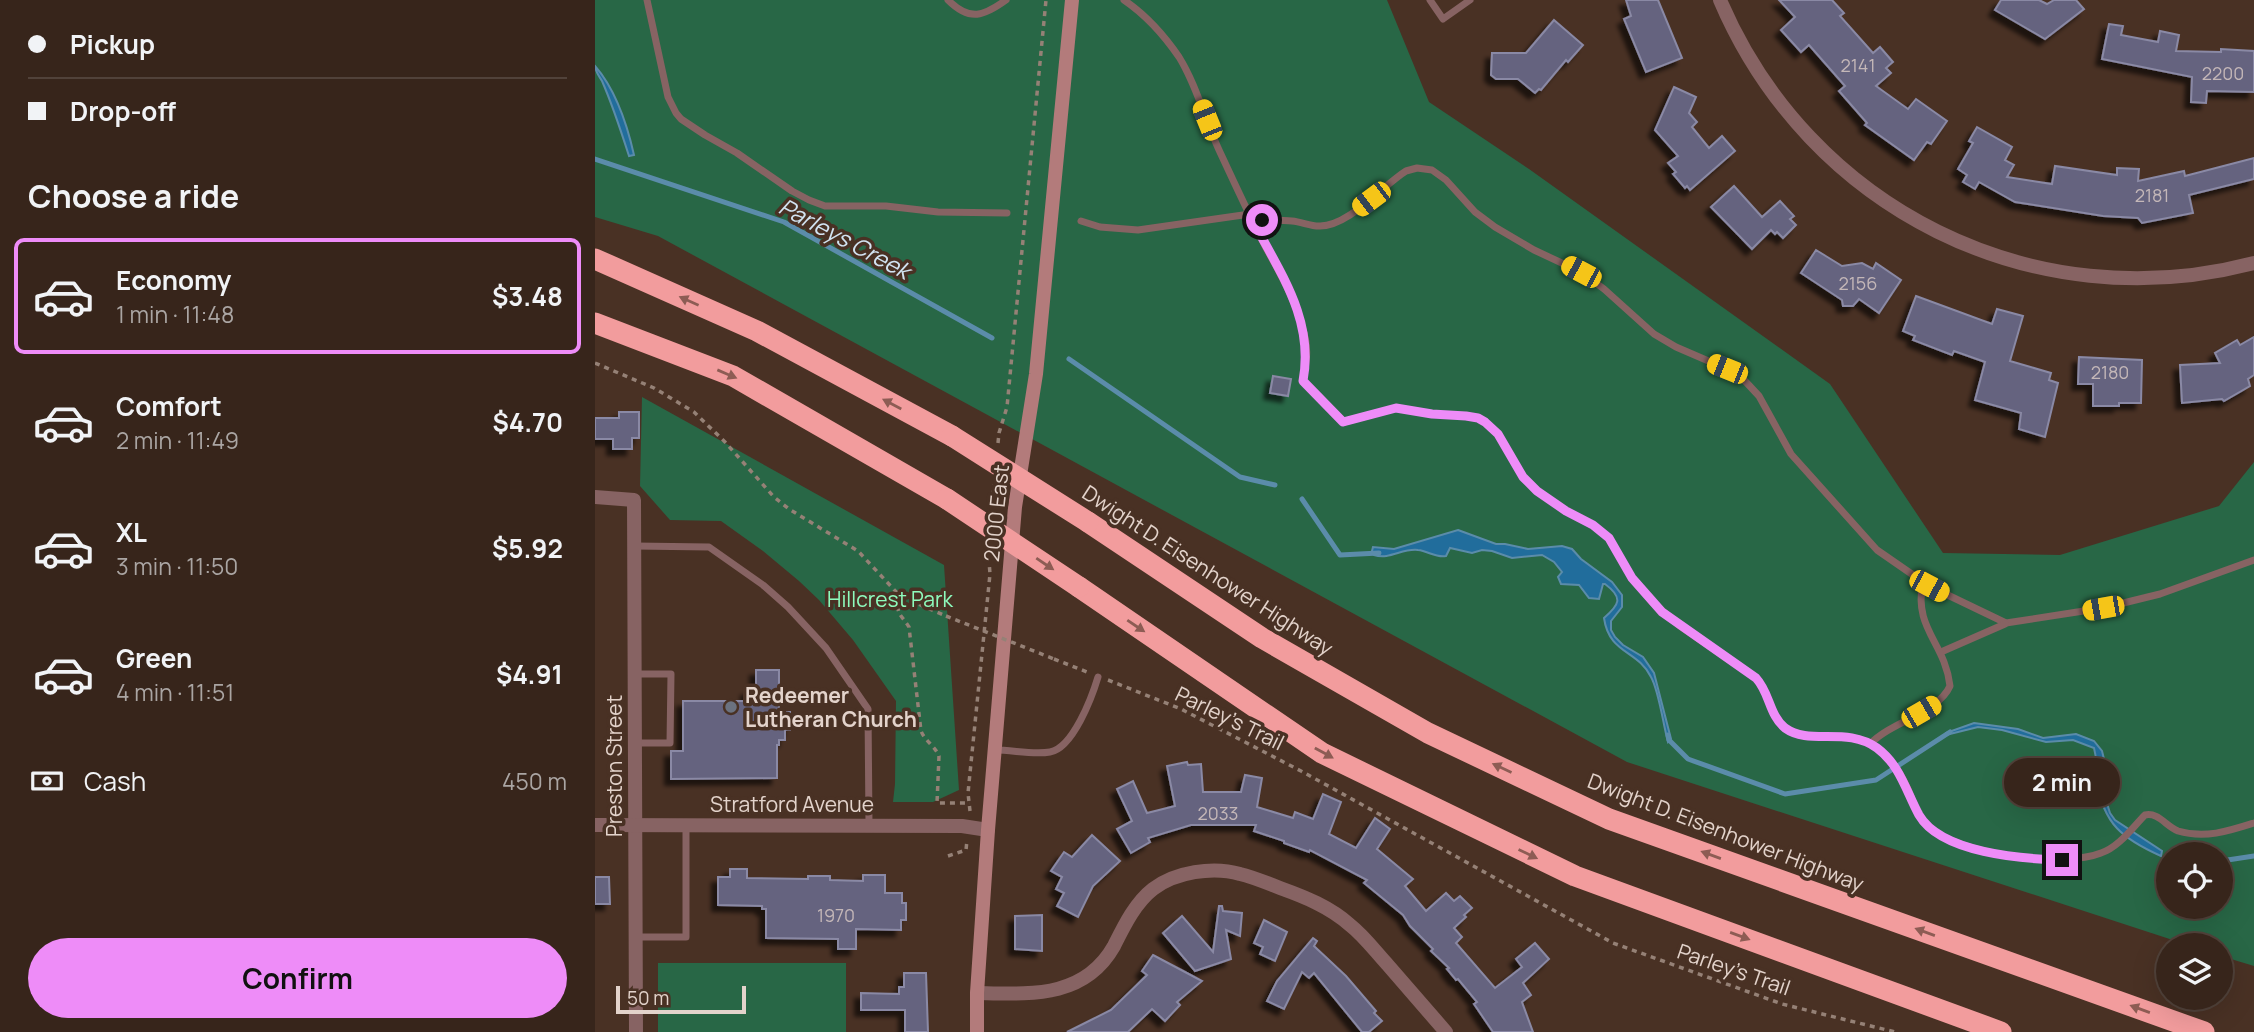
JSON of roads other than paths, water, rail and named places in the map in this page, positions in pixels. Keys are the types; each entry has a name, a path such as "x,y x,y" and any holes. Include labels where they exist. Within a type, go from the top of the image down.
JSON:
{"highway":[{"name":"Dwight D. Eisenhower Highway","path":"595,259 757,331 952,436 1088,522 1262,638 1428,733 1609,819 2204,1032"},
{"path":"595,323 733,376 947,499 1322,753 1575,876 2001,1032"}],"street":[{"name":"2000 East","path":"977,1032 977,993 988,830 1015,507 1035,374 1072,0"},
{"path":"1720,0 1742,48 1791,119 1842,169 1871,192 1938,232 2015,261 2095,278 2167,278 2205,274 2254,263"},
{"name":"Preston Street","path":"595,497 634,500 636,1032"},
{"name":"Stratford Avenue","path":"595,825 962,826 988,830"},
{"path":"977,993 1033,994 1060,989 1086,978 1101,965 1130,915 1153,889 1179,876 1209,871 1237,873 1308,898 1338,915 1362,937 1446,1032"}],"lane":[{"path":"647,0 668,97 676,113 681,119 792,191 825,205 1007,213"},
{"path":"949,0 966,13 977,15 987,13 1006,0"},
{"path":"1124,0 1140,11 1160,32 1187,71 1216,145 1300,317 1307,353 1303,381 1343,422 1396,408 1466,416 1485,422 1498,434 1523,477 1537,491 1593,525 1609,538 1632,578 1662,612 1756,678 1762,685 1776,719 1783,726 1800,735 1852,737 1870,744 1893,762 1916,809 1928,827 1938,834 2001,855 2062,860 2099,855 2115,845 2145,815 2153,814 2172,828 2199,835 2225,832 2254,823"},
{"path":"1430,0 1443,19 1470,0"},
{"path":"1081,221 1100,227 1138,230 1250,215 1262,220 1294,221 1318,227 1331,225 1349,215 1406,172 1417,168 1432,170 1446,180 1475,212 1495,228 1581,272 1654,334 1676,347 1727,369 1745,381 1759,397 1791,454 1877,551 1923,582 2006,623"},
{"path":"634,546 709,547 763,585 788,607 826,648 868,709 869,825"},
{"path":"1941,652 2006,623 2103,608 2159,594 2254,560"},
{"path":"1870,744 1883,731 1937,703 1947,694 1950,686 1941,652 1922,618 1920,606 1923,582"},
{"path":"635,674 671,674 670,743 635,743"},
{"path":"995,750 1052,752 1068,740 1090,701 1098,677"},
{"path":"635,937 687,937 686,825"}],"water":[{"path":"595,66 620,108 634,155 629,156"},
{"path":"1458,530 1496,544 1528,549 1562,546 1572,549 1612,582 1622,595 1622,607 1611,621 1611,630 1623,645 1643,657 1654,673 1671,739 1668,742 1659,699 1651,677 1639,661 1612,639 1607,630 1604,618 1616,605 1617,597 1605,584 1599,599 1589,598 1579,585 1561,584 1558,577 1562,572 1554,562 1542,555 1512,558 1492,551 1472,553 1450,548 1446,556 1412,550 1380,556 1374,555 1372,551 1373,547 1394,549"},
{"path":"1974,723 2018,729 2043,738 2076,734 2094,741 2102,751 2104,759 2099,778 2110,813 2115,820 2156,847 2156,853 2126,836 2110,819 2100,796 2094,748 2073,740 2046,742 2002,730 1978,727 1946,733"}],"waterway":[{"name":"Parleys Creek","path":"595,159 784,222 992,338"},
{"name":"Parleys Creek","path":"1069,359 1240,477 1275,485"},
{"name":"Parleys Creek","path":"1302,499 1340,555 1379,553"},
{"name":"Parleys Creek","path":"1668,735 1669,740 1688,759 1785,794 1876,780 1950,732"},
{"name":"Parleys Creek","path":"2100,766 2105,801"},
{"name":"Parleys Creek","path":"2233,859 2254,856"}],"place":[{"name":"Redeemer Lutheran Church","path":"731,707"}],"park label":[{"name":"Hillcrest Park","path":"890,599"}]}
